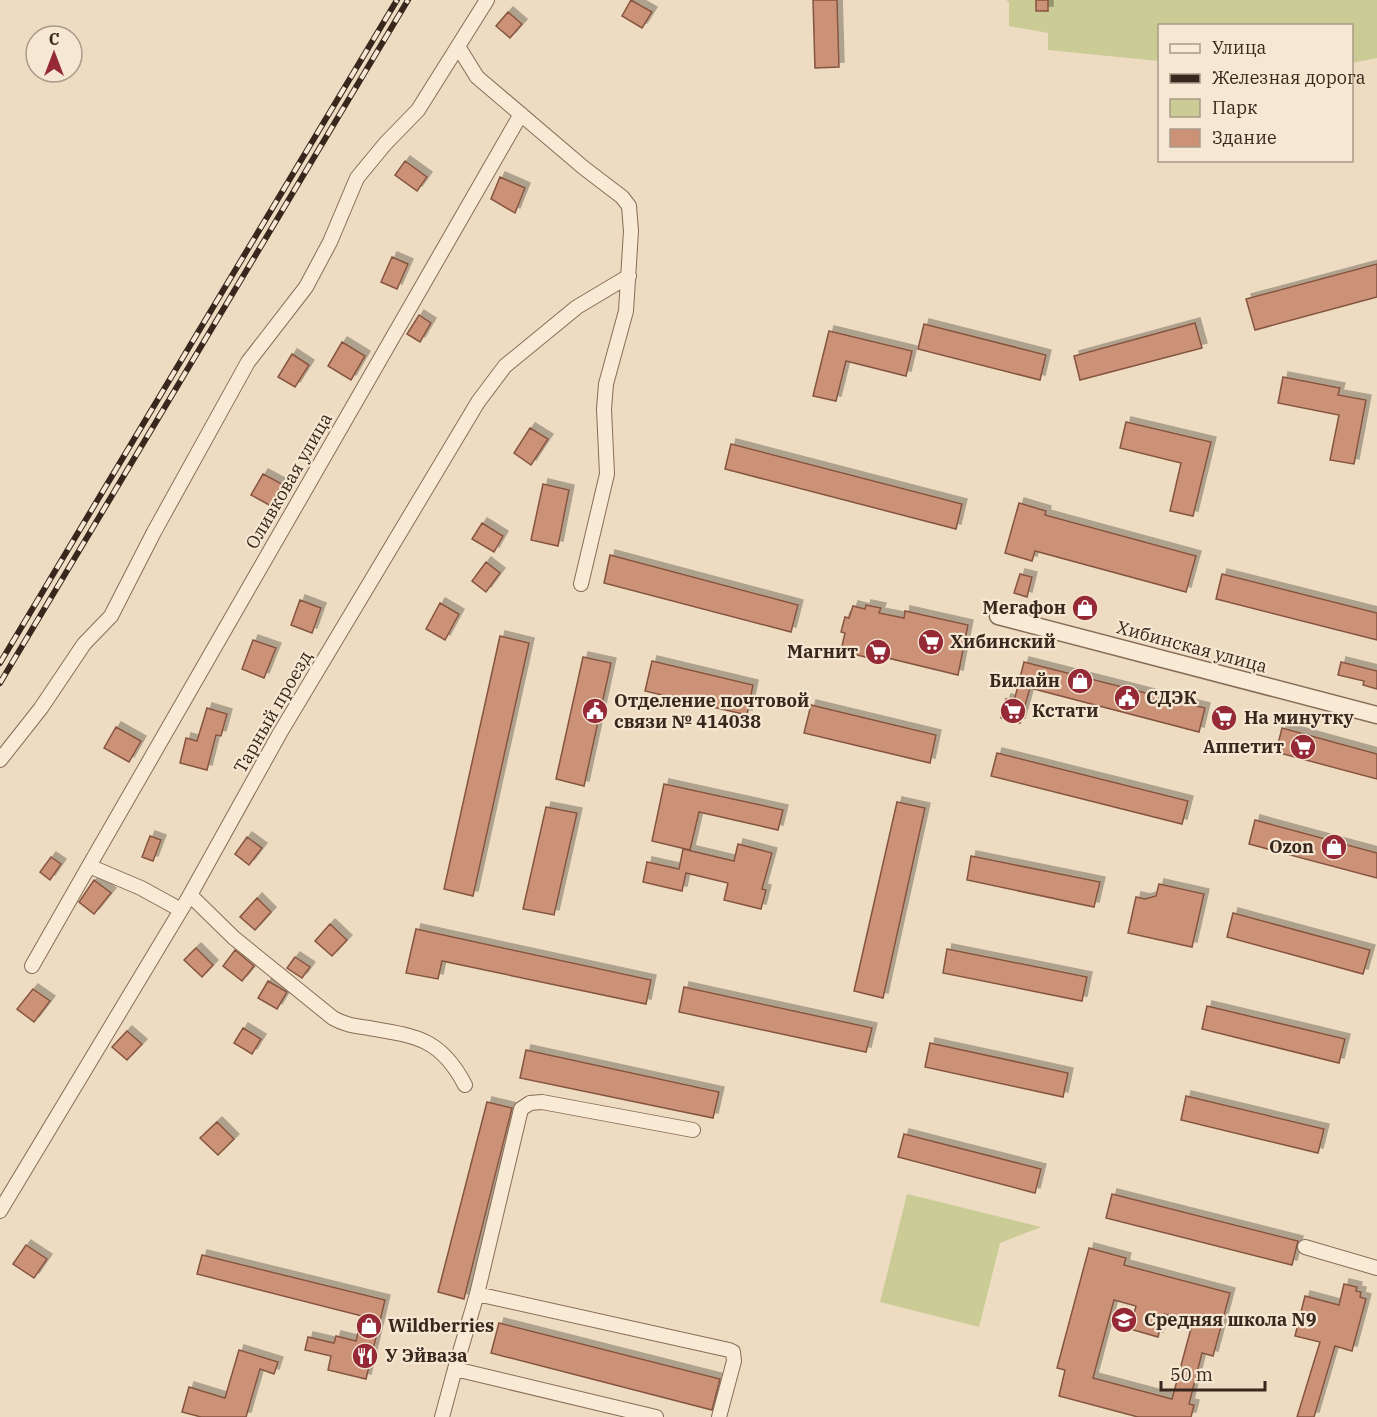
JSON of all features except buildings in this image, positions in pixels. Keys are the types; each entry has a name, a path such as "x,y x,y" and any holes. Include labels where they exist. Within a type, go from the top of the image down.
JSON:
{"street":[{"path":"0,760 41,708 84,644 111,616 154,532 248,362 306,287 330,242 357,178 385,144 418,110 487,0"},
{"path":"459,48 477,77 584,168 622,197 628,206 631,219 626,311 605,392 604,435 607,474 581,584"},
{"name":"Оливковая улица","path":"32,966 521,114"},
{"name":"Тарный проезд","path":"0,1211 190,895 280,734 478,402 505,366 577,307 629,276"},
{"name":"Хибинская улица","path":"998,616 1377,715"},
{"path":"89,866 141,888 180,910"},
{"path":"190,895 234,938 333,1018 342,1024 389,1031 434,1046 454,1064 465,1085"},
{"path":"442,1417 477,1294 521,1109 542,1102 693,1130"},
{"path":"1305,1246 1377,1268"},
{"path":"477,1294 733,1352 734,1361 719,1417"},
{"path":"455,1369 656,1417"}],"green space":[{"path":"1006,0 1377,0 1377,58 1353,63 1353,24 1158,24 1158,61 1048,50 1048,33 1009,26 1009,2"},
{"path":"907,1194 1041,1227 1000,1243 979,1327 880,1302"}],"railway":[{"path":"0,663 397,0"},
{"path":"0,683 408,0"}],"place":[{"name":"Мегафон","path":"1085,608"},
{"name":"Хибинский","path":"931,642"},
{"name":"Магнит","path":"878,652"},
{"name":"Билайн","path":"1080,681"},
{"name":"СДЭК","path":"1127,698"},
{"name":"Отделение почтовой связи № 414038","path":"595,711"},
{"name":"Кстати","path":"1013,711"},
{"name":"На минутку","path":"1224,718"},
{"name":"Аппетит","path":"1303,747"},
{"name":"Ozon","path":"1334,847"},
{"name":"Средняя школа N9","path":"1124,1320"},
{"name":"Wildberries","path":"369,1326"},
{"name":"У Эйваза","path":"365,1356"}]}
